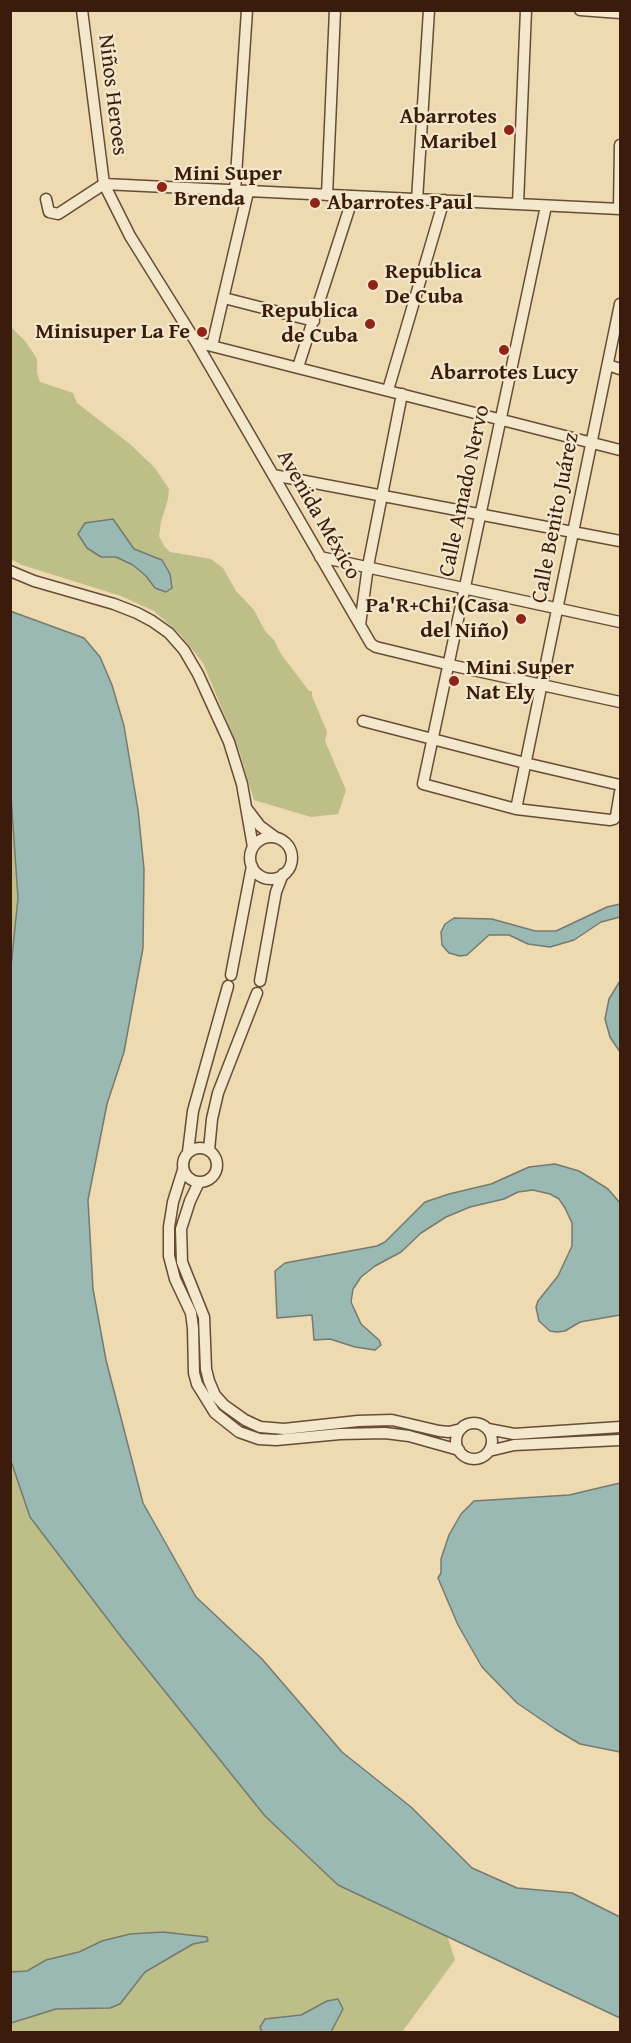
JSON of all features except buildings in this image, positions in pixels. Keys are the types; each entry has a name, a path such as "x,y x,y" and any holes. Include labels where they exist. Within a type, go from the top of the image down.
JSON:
{"street":[{"name":"Niños Heroes","path":"82,10 104,184"},
{"path":"235,191 247,10"},
{"path":"327,195 335,10"},
{"path":"417,200 429,10"},
{"path":"518,204 526,10"},
{"path":"580,10 621,13"},
{"path":"46,200 49,212 58,214 104,184 620,209 621,146"},
{"name":"Avenida México","path":"104,184 130,236 196,342 371,644 450,665 621,702"},
{"path":"212,346 248,192"},
{"path":"298,367 353,197"},
{"path":"388,390 444,200"},
{"name":"Calle Amado Nervo","path":"516,809 423,784 546,206"},
{"path":"224,298 314,321"},
{"name":"Calle Benito Juárez","path":"516,809 621,304"},
{"path":"196,342 621,450"},
{"path":"608,365 621,369"},
{"path":"360,625 368,566 402,394"},
{"path":"273,475 621,541"},
{"path":"320,557 621,622"},
{"path":"10,571 34,581 114,604 152,621 169,633 184,650 198,674 229,742 247,808 253,847 250,860 252,867 231,975"},
{"path":"363,721 621,785"},
{"path":"516,809 614,819 621,792"},
{"path":"247,808 260,826 281,840 290,850 291,862 276,892 260,981"},
{"path":"253,847 262,838 275,837"},
{"path":"252,867 266,878 283,874"},
{"path":"228,986 198,1087 188,1152 183,1160 183,1170 173,1202 169,1227 169,1256 175,1279 191,1313 194,1328 194,1373 197,1384 214,1413 239,1432 259,1439 276,1440 340,1434 385,1433 409,1436 459,1450 468,1458 474,1459 489,1451 514,1445 621,1440"},
{"path":"209,1150 212,1119 218,1093 257,993"},
{"path":"183,1170 189,1179 199,1182 210,1179 216,1170 216,1159 209,1150 198,1147 188,1152"},
{"path":"199,1182 189,1201 181,1229 182,1262 204,1317 206,1369 209,1382 215,1395 224,1405 245,1420 260,1427 284,1429 358,1421 393,1420 449,1432 461,1429 470,1423 476,1423 488,1429 514,1434 621,1427"},
{"path":"459,1450 456,1439 461,1429"},
{"path":"488,1429 492,1439 489,1451"}],"green space":[{"path":"10,326 26,342 37,359 37,373 40,382 73,393 77,403 130,444 155,468 169,489 159,536 164,546 170,552 211,559 223,568 236,591 254,610 281,654 309,691 312,691 327,732 325,741 346,790 338,814 311,817 254,800 239,750 203,663 180,634 154,611 121,596 22,565 11,559"},
{"path":"10,781 18,898 11,977 10,977"},
{"path":"10,1458 30,1517 122,1638 265,1816 338,1885 447,1935 455,1960 402,2032 11,2032"}],"water":[{"path":"113,519 134,549 162,560 170,574 172,588 166,592 155,588 133,565 116,557 101,557 87,548 78,534 85,523"},
{"path":"10,611 84,638 100,657 112,685 124,726 138,810 144,869 143,948 124,1052 107,1104 88,1200 93,1289 106,1360 143,1503 196,1597 262,1659 342,1752 411,1807 472,1868 517,1888 572,1893 620,1917 620,2018 338,1885 265,1816 122,1638 30,1517 10,1458 10,977 18,898 10,781"},
{"path":"620,904 620,917 601,922 574,940 550,947 528,944 509,935 489,935 467,955 449,953 442,945 441,932 445,924 454,918 492,919 535,931 556,931 607,907"},
{"path":"620,981 620,1052 610,1037 605,1019 609,999"},
{"path":"555,1164 579,1171 589,1177 608,1189 620,1203 620,1315 580,1322 565,1331 557,1332 550,1331 539,1321 536,1307 538,1301 558,1276 572,1246 572,1223 559,1199 533,1190 518,1192 504,1199 470,1207 446,1217 421,1233 401,1252 375,1266 361,1277 353,1289 351,1302 361,1324 379,1340 381,1345 375,1350 355,1347 330,1339 314,1340 312,1315 277,1318 275,1271 285,1263 377,1246 385,1242 425,1202 491,1184 529,1167"},
{"path":"620,1483 620,1752 580,1744 517,1703 482,1667 458,1625 438,1578 441,1573 441,1559 449,1535 461,1514 474,1501 569,1495"},
{"path":"163,1932 207,1937 208,1941 193,1944 145,1972 120,2004 110,2008 56,2009 11,2023 11,1972 27,1971 46,1960 79,1952 102,1941 130,1934"},
{"path":"338,1999 343,2009 331,2032 262,2032 260,2027 265,2019 301,2015 327,2001"}],"place":[{"name":"Abarrotes Maribel","path":"509,130"},
{"name":"Mini Super Brenda","path":"162,187"},
{"name":"Abarrotes Paul","path":"315,203"},
{"name":"Republica De Cuba","path":"373,285"},
{"name":"Republica de Cuba","path":"370,324"},
{"name":"Minisuper La Fe","path":"202,332"},
{"name":"Abarrotes Lucy","path":"504,350"},
{"name":"Pa'R+Chi'(Casa del Niño)","path":"521,619"},
{"name":"Mini Super Nat Ely","path":"454,681"}]}
